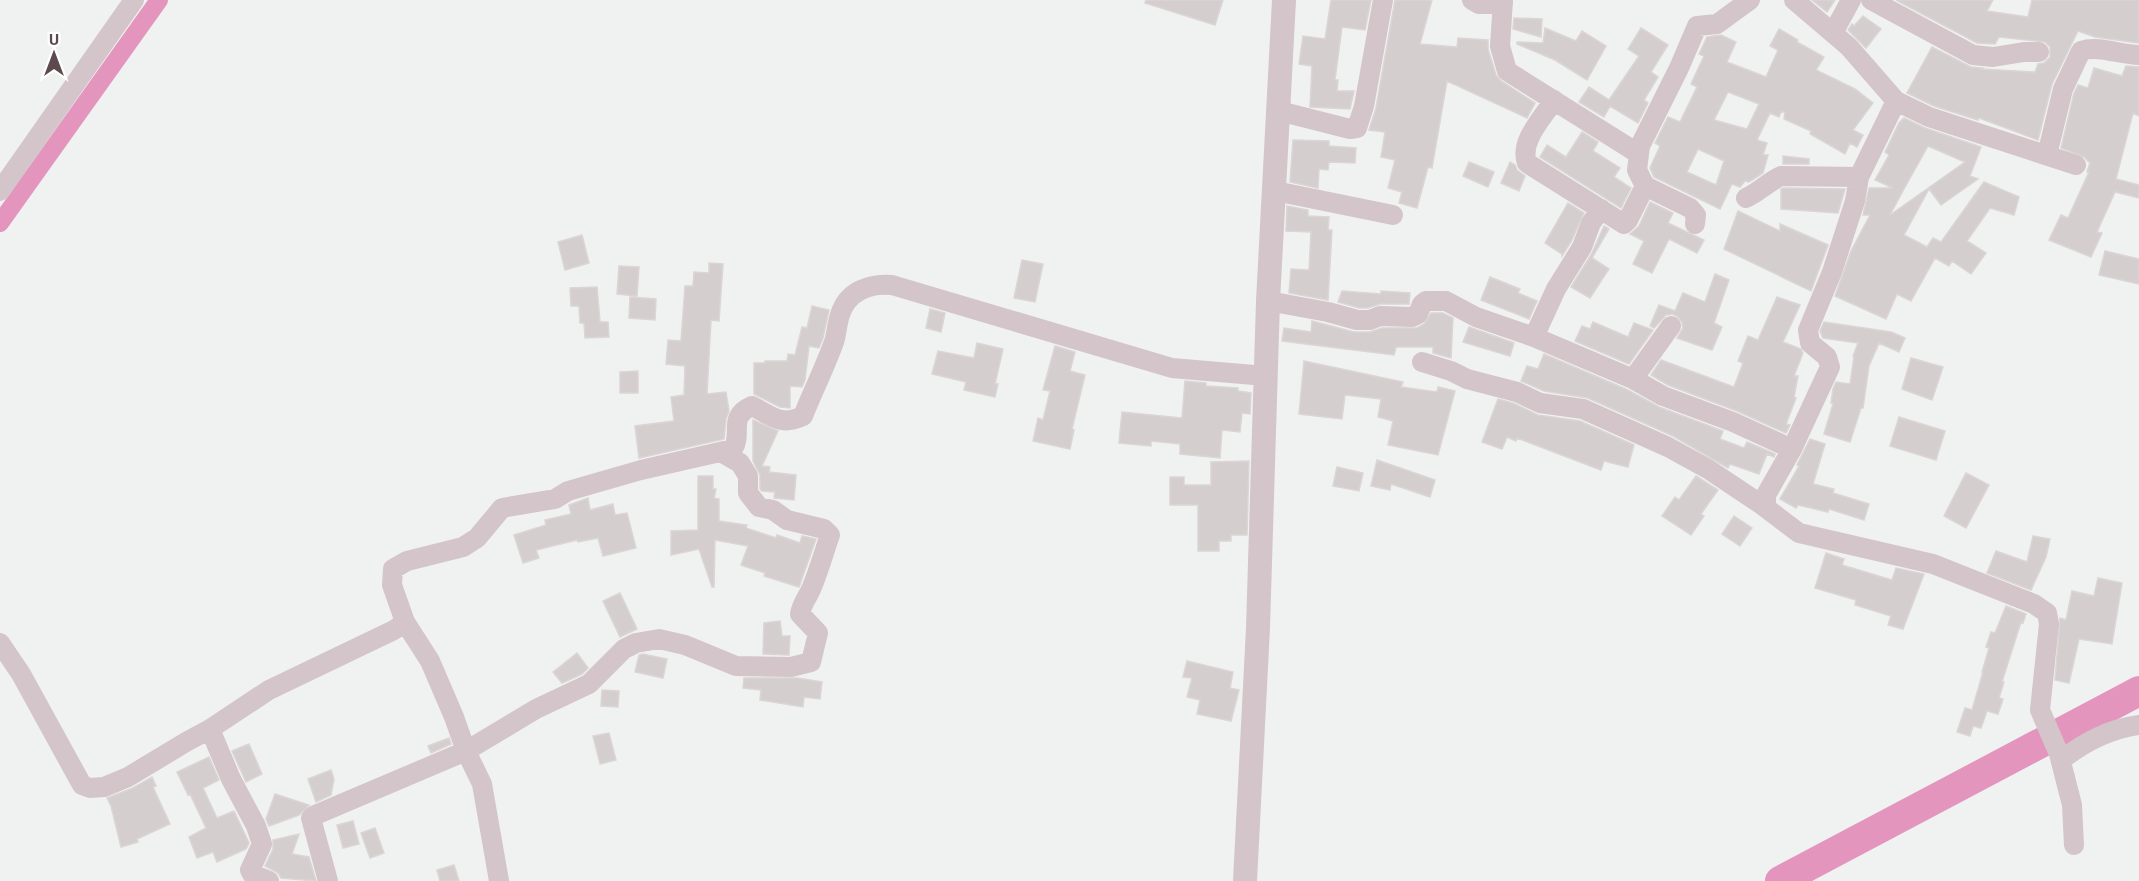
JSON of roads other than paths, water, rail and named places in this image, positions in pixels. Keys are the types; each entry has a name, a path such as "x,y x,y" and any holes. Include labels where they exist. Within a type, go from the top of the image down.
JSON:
{"street":[{"path":"0,191 134,0"},
{"path":"1245,881 1258,628 1268,301 1284,0"},
{"path":"1279,111 1350,129 1357,128 1364,106 1383,0"},
{"path":"1472,0 1479,4 1503,2 1500,46 1507,71 1639,154"},
{"path":"1695,224 1696,215 1690,208 1645,186 1637,170 1640,146 1697,26 1718,24 1750,0"},
{"path":"1794,0 1849,47 1896,101 1929,117 2076,165"},
{"path":"1833,33 1851,0"},
{"path":"1871,0 1973,55 2000,57 2024,52 2039,52"},
{"path":"2047,155 2063,89 2078,55 2087,49 2139,55"},
{"path":"1554,100 1526,145 1527,163 1624,224 1645,186"},
{"path":"1762,506 1830,368 1827,357 1810,343 1808,330 1832,272 1855,201 1859,177 1896,101"},
{"path":"1746,198 1780,176 1859,177"},
{"path":"1275,191 1393,215"},
{"path":"1534,337 1556,290 1582,247 1591,223 1601,209"},
{"path":"499,881 482,784 466,751 430,661 405,622 392,585 393,569 407,561 463,547 477,538 502,508 555,499 568,491 641,470 733,449 737,443 736,426 742,410 752,406 779,420 793,421 803,416 835,340 840,314 845,304 851,296 863,288 880,284 892,285 1172,368 1266,376"},
{"path":"1268,301 1357,320 1370,320 1380,316 1412,317 1418,314 1422,304 1426,301 1446,301 1476,317 1534,337 1633,379 1663,396 1733,422 1792,449"},
{"path":"1633,379 1671,326"},
{"path":"1422,362 1451,371 1467,380 1517,392 1540,403 1583,409 1668,447 1708,469 1799,533 1933,564 2034,604 2047,613 2049,624 2040,710 2060,757 2072,805 2074,844"},
{"path":"328,881 311,818 466,751 536,709 590,684 624,649 636,643 659,639 685,645 736,666 791,667 811,662 818,633 800,614 802,605 810,594 816,579 830,535 824,529 787,520 773,510 759,507 748,493 748,476 740,462 721,453"},
{"path":"0,643 21,674 82,785 90,788 104,787 128,777 210,729 269,690 394,630 405,622"},
{"path":"2060,757 2108,732 2139,724"},
{"path":"210,729 231,779 256,826 262,844 250,870 252,874 270,881"}],"waterway":[{"path":"0,223 159,0"},
{"path":"1780,881 2139,691"}]}
